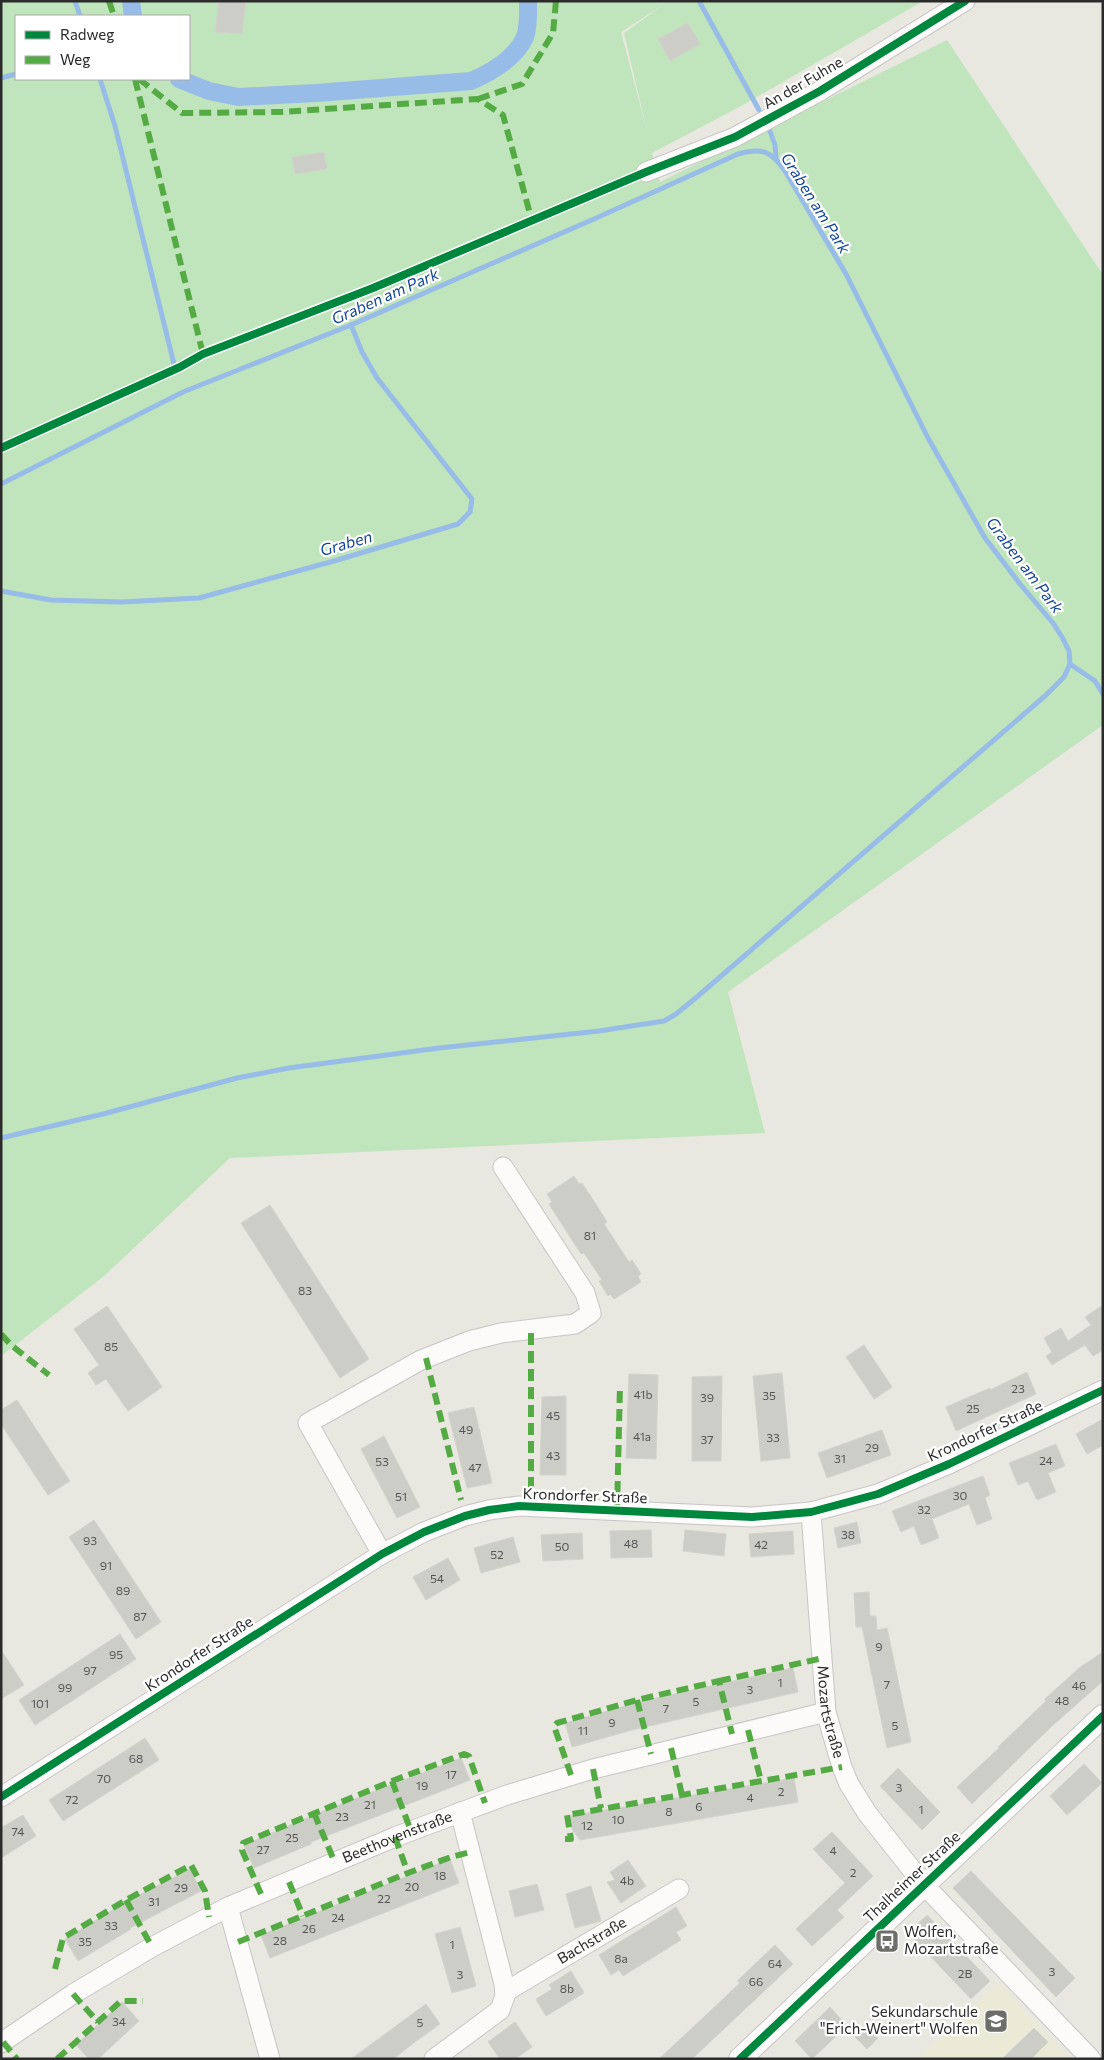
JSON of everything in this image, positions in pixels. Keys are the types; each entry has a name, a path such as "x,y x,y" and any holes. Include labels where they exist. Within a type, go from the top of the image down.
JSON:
{"street":[{"name":"An der Fuhne","path":"646,172 743,132 820,91 965,1"},
{"path":"382,1554 308,1423 421,1360 469,1341 501,1333 574,1324 591,1313 585,1293 504,1167"},
{"name":"Krondorfer Straße","path":"1,1798 382,1554 424,1532 464,1516 519,1506 752,1517 811,1512 878,1494 950,1464 1103,1390"},
{"name":"Mozartstraße","path":"811,1512 826,1712 849,1784 867,1813 924,1885 1091,2059"},
{"name":"Beethovenstraße","path":"1,2043 73,1994 152,1947 228,1907 395,1837 460,1812 592,1769 826,1712"},
{"name":"Thalheimer Straße","path":"740,2059 1103,1716"},
{"path":"434,2059 500,2010 505,1992 460,1812"},
{"name":"Bachstraße","path":"505,1992 680,1889"},
{"path":"228,1907 270,2059"}],"shaded area":[{"name":"Sekundarschule \"Erich-Weinert\" Wolfen","path":"998,1983 1071,2059 917,2059"}],"green space":[{"path":"1,1 923,1 741,106 652,153 660,182 947,40 1103,275 1103,725 728,992 765,1133 230,1158 104,1276 1,1356","holes":["663,5 624,33 647,131 621,32"]}],"building":[{"path":"219,1 246,1 242,34 215,32"},
{"path":"688,23 700,44 670,61 658,39"},
{"path":"324,152 327,169 295,174 292,157"},
{"path":"574,1176 579,1184 582,1183 599,1209 607,1222 604,1224 629,1262 632,1260 641,1274 638,1276 641,1282 614,1299 610,1294 608,1296 599,1281 602,1280 584,1253 581,1254 549,1204 552,1202 547,1194"},
{"path":"270,1205 369,1359 340,1378 241,1223"},
{"path":"1103,1305 1103,1350 1093,1356 1085,1345 1052,1365 1046,1356 1052,1352 1044,1338 1061,1328 1068,1341 1091,1325 1085,1317"},
{"path":"107,1306 162,1387 128,1411 106,1379 96,1385 88,1373 99,1365 74,1329"},
{"path":"864,1345 892,1387 874,1399 846,1357"},
{"path":"1027,1372 1036,1394 956,1431 946,1407 990,1388 990,1390"},
{"path":"782,1373 790,1458 761,1461 753,1376"},
{"path":"629,1374 658,1375 656,1459 626,1458"},
{"path":"722,1376 721,1461 692,1461 692,1377"},
{"path":"566,1396 566,1475 540,1475 542,1397"},
{"path":"17,1400 70,1481 48,1495 1,1424 1,1410"},
{"path":"474,1407 492,1483 467,1488 448,1413"},
{"path":"1103,1419 1103,1445 1087,1454 1076,1434"},
{"path":"882,1430 891,1455 827,1478 818,1453"},
{"path":"384,1436 420,1507 397,1518 361,1449"},
{"path":"1056,1444 1065,1466 1048,1473 1056,1492 1037,1500 1028,1481 1018,1485 1009,1463"},
{"path":"983,1476 990,1495 985,1498 992,1519 977,1525 969,1504 932,1519 939,1538 921,1545 914,1526 901,1532 892,1511"},
{"path":"94,1520 161,1622 136,1639 69,1537"},
{"path":"857,1522 861,1543 838,1548 834,1528"},
{"path":"651,1530 652,1557 611,1558 610,1531"},
{"path":"685,1530 726,1534 724,1556 683,1551"},
{"path":"793,1531 794,1554 751,1557 749,1534"},
{"path":"582,1533 583,1559 543,1561 541,1535"},
{"path":"513,1537 520,1562 481,1573 474,1548"},
{"path":"448,1558 460,1580 426,1600 413,1577"},
{"path":"869,1592 870,1616 876,1616 877,1630 887,1628 911,1742 887,1748 862,1627 856,1627 854,1593"},
{"path":"120,1634 136,1659 35,1725 19,1700"},
{"path":"1,1650 24,1685 1,1699"},
{"path":"1103,1652 1103,1681 1052,1726 972,1804 957,1787 1046,1701 1045,1699 1079,1668"},
{"path":"793,1668 798,1692 632,1730 572,1747 565,1723 647,1700"},
{"path":"145,1738 159,1760 63,1821 49,1800"},
{"path":"461,1758 470,1780 311,1842 311,1844 254,1868 244,1845 323,1811"},
{"path":"1084,1764 1102,1783 1067,1815 1050,1796"},
{"path":"898,1768 940,1812 922,1830 880,1786"},
{"path":"794,1778 798,1802 580,1840 572,1829 570,1816"},
{"path":"23,1815 36,1836 1,1858 1,1828"},
{"path":"832,1832 873,1876 837,1910 844,1917 812,1946 796,1929 845,1883 813,1849"},
{"path":"450,1859 459,1883 270,1958 261,1935"},
{"path":"628,1860 646,1886 621,1903 607,1882 615,1880 610,1872"},
{"path":"190,1869 201,1891 130,1928 78,1961 65,1939 124,1903"},
{"path":"971,1871 1075,1978 1056,1997 953,1888"},
{"path":"537,1884 544,1910 515,1917 509,1891"},
{"path":"591,1886 601,1921 575,1928 566,1894"},
{"path":"676,1907 687,1926 676,1932 681,1940 623,1976 619,1970 611,1975 599,1955"},
{"path":"927,1915 990,1981 971,1999 908,1933"},
{"path":"460,1927 476,1986 452,1993 435,1934"},
{"path":"775,1945 793,1964 692,2059 659,2059 740,1983 737,1981"},
{"path":"571,1971 584,1993 546,2016 536,1999 552,1989 549,1985"},
{"path":"122,2002 139,2021 98,2059 89,2059 76,2045"},
{"path":"426,2004 440,2024 393,2059 351,2059"},
{"path":"830,2007 847,2026 812,2059 795,2041"},
{"path":"515,2022 532,2047 515,2059 500,2059 488,2042"},
{"path":"866,2027 878,2038 867,2049 855,2037"},
{"path":"1034,2028 1048,2042 1031,2059 1002,2059"}],"waterway":[{"name":"Graben am Park","path":"75,1 80,15"},
{"path":"131,1 133,15"},
{"path":"182,80 209,91 238,97 471,81 502,64 521,45 527,28 528,1"},
{"path":"699,1 759,110"},
{"path":"1,78 15,74"},
{"name":"Graben am Park","path":"100,80 115,126 174,364"},
{"path":"768,126 775,145 776,158"},
{"name":"Graben am Park","path":"1,484 183,392 351,325 738,154 760,151 770,155 785,171 846,274 928,438 985,538 1053,623 1069,651 1070,664 1064,677 1046,695 698,996 664,1021 599,1031 439,1048 289,1068 237,1078 103,1114 1,1138"},
{"name":"Graben","path":"1,591 51,600 121,602 199,598 334,561 458,524 470,512 472,499 377,378 362,352 351,325"},
{"name":"Graben","path":"1070,664 1095,681 1103,694"}],"marked path":[{"path":"109,1 114,15"},
{"path":"478,99 522,84 553,33 556,1"},
{"path":"135,80 203,354"},
{"path":"140,80 182,113 281,112 478,99 503,115 532,221"},
{"path":"531,1329 531,1489"},
{"path":"1,1334 11,1345 49,1375"},
{"path":"426,1358 461,1500"},
{"path":"617,1511 620,1386"},
{"path":"719,1681 823,1658"},
{"path":"571,1775 554,1726 557,1723 637,1700 719,1681 732,1734"},
{"path":"637,1700 651,1754"},
{"path":"748,1730 761,1781"},
{"path":"671,1748 682,1795"},
{"path":"261,1894 242,1850 243,1843 392,1781 464,1754 469,1756 485,1803"},
{"path":"565,1839 571,1839 567,1815 842,1767"},
{"path":"593,1769 601,1808"},
{"path":"392,1781 411,1831"},
{"path":"314,1813 335,1863"},
{"path":"395,1837 408,1873"},
{"path":"238,1942 408,1873 451,1857 471,1852"},
{"path":"55,1969 63,1938 126,1900 191,1865 205,1891 209,1917"},
{"path":"289,1882 303,1916"},
{"path":"126,1900 152,1947"},
{"path":"73,1994 98,2022"},
{"path":"57,2059 121,2001 143,2001"},
{"path":"3,2042 17,2059"}],"cycle path":[{"path":"1,448 180,367 203,354 373,288 646,172 735,137 820,91 965,1"},
{"path":"1,1797 382,1554 424,1532 465,1516 489,1510 519,1506 752,1517 811,1512 878,1494 949,1464 1103,1390"},
{"path":"740,2059 1103,1716"}],"place":[{"name":"Wolfen, Mozartstraße","path":"887,1941"},
{"name":"Sekundarschule \"Erich-Weinert\" Wolfen","path":"996,2021"}]}
